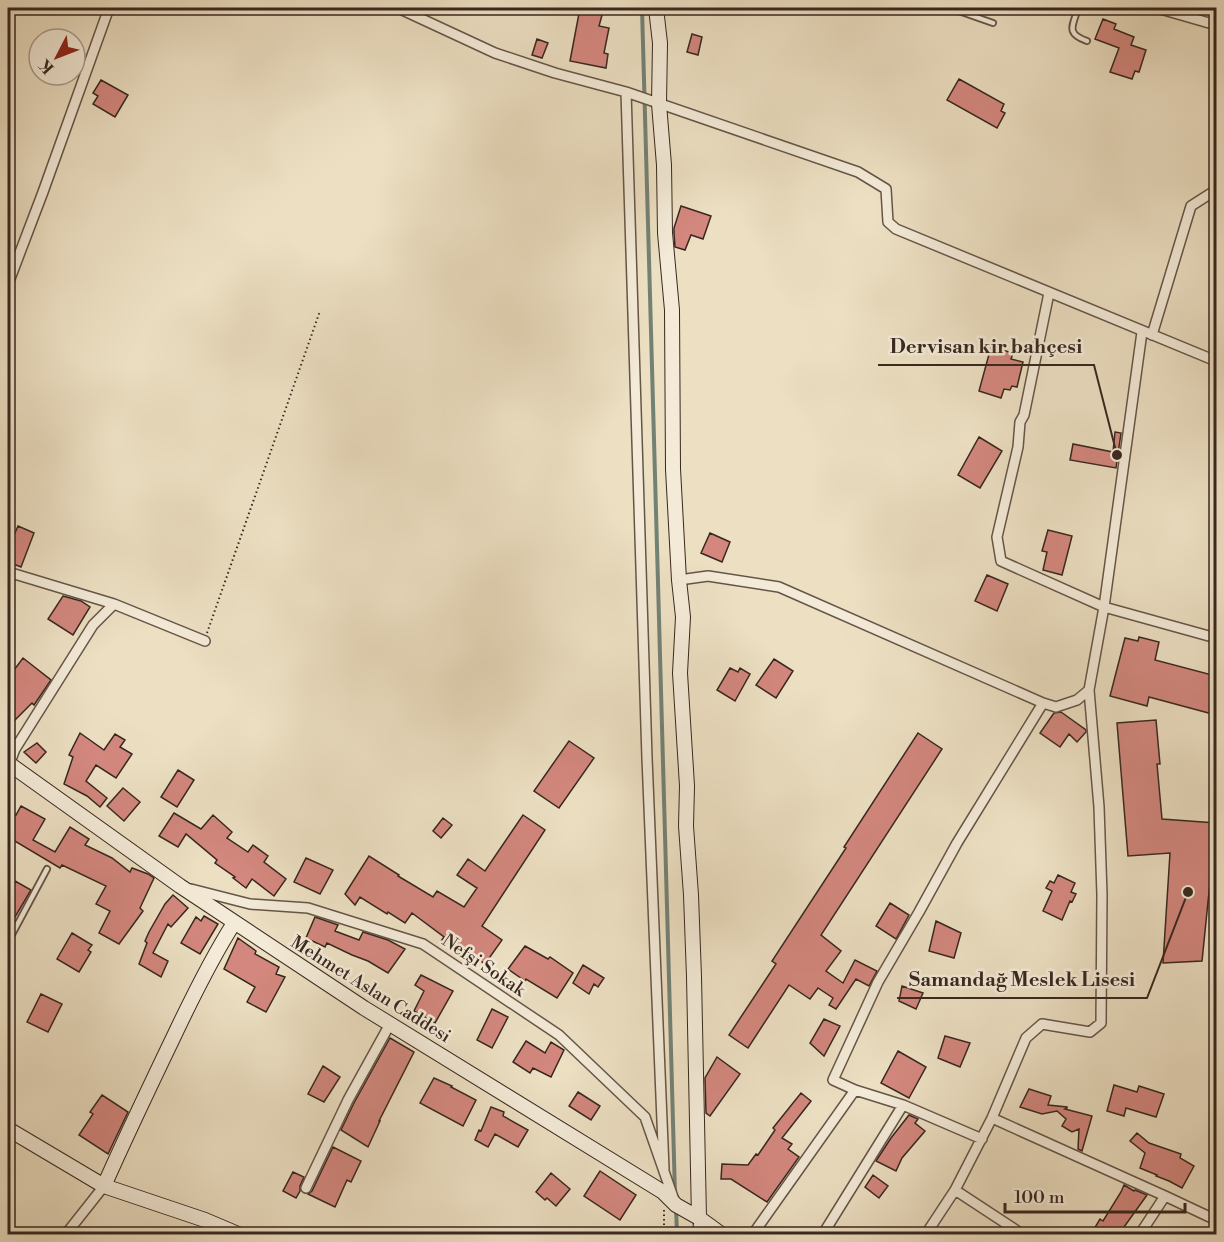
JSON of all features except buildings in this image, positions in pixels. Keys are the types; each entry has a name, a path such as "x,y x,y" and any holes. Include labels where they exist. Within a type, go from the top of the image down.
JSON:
{"street":[{"path":"8,284 109,8"},
{"path":"398,8 495,53 555,74 626,92 858,172 886,189 888,222 896,230 1216,361"},
{"path":"656,8 660,43 659,104 664,165 665,233 672,310 673,469 683,617 680,673 694,977 698,1234"},
{"path":"1156,8 1216,25"},
{"path":"626,92 647,758 664,1169"},
{"path":"926,1234 955,1190 982,1139 1026,1038 1042,1024 1090,1032 1101,1023 1100,818 1089,690 1147,334 1191,206 1216,190"},
{"path":"1049,293 997,537 1001,561 1104,607 1216,638"},
{"path":"8,572 114,604 205,641"},
{"path":"679,580 708,576 778,587 1056,707 1077,700 1089,690"},
{"path":"8,765 15,749 93,625 114,604"},
{"path":"982,1139 903,1105 855,1090 833,1080 878,982 957,843 1043,703"},
{"name":"Mehmet Aslan Caddesi","path":"8,765 234,923 390,1024 663,1192 676,1205 721,1234"},
{"name":"Nefşi Sokak","path":"180,886 250,904 308,908 423,944 559,1035 645,1117 676,1205"},
{"path":"66,1234 104,1186 189,1005 217,950 234,923"},
{"path":"306,1188 348,1100 390,1024"},
{"path":"753,1234 855,1090"},
{"path":"824,1234 903,1105"},
{"path":"992,1118 1216,1220"},
{"path":"8,1129 104,1186 205,1220 238,1234"},
{"path":"955,1190 1022,1234"},
{"path":"1140,1234 1165,1196"}],"lane":[{"path":"950,8 993,23"},
{"path":"1078,8 1072,27 1073,32 1077,37 1087,41"},
{"path":"8,942 47,869"}],"path":[{"path":"205,641 320,311"},
{"path":"663,1192 664,1234"}],"waterway":[{"path":"642,8 675,1194"},
{"path":"676,1208 677,1234"}],"place":[{"name":"Dervisan kir bahçesi","path":"1117,455"},
{"name":"Samandağ Meslek Lisesi","path":"1188,892"}]}
